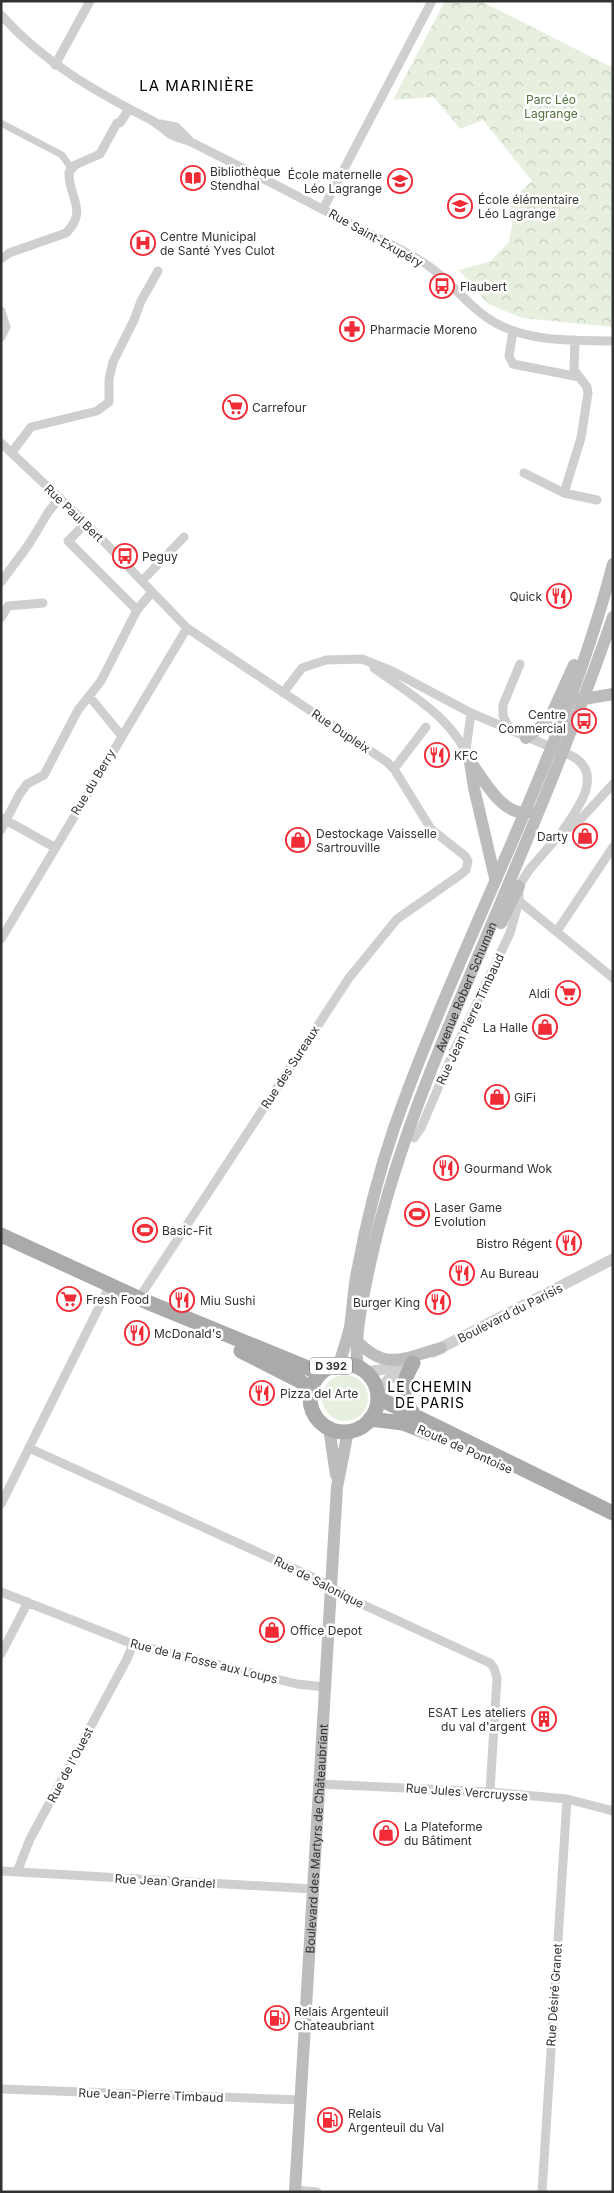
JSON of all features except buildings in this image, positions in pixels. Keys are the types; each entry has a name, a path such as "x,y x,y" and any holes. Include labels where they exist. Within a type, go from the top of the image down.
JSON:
{"main road":[{"name":"Avenue Robert Schuman","path":"362,1370 355,1352 356,1340 380,1218 452,1018 540,809 568,703 597,624 613,564"},
{"path":"526,738 545,725 554,712 604,596"},
{"name":"Avenue Robert Schuman","path":"339,1364 350,1326 356,1275 368,1215 401,1108 523,813 585,697 613,617"},
{"path":"568,703 585,697 613,694"},
{"path":"468,756 497,798 505,805 523,813 540,809"},
{"path":"468,756 495,878"},
{"path":"452,1018 479,969 519,886"},
{"path":"401,1108 400,1128 409,1138"},
{"name":"D 392","path":"1,1235 143,1300 320,1373"},
{"name":"D 392","path":"143,1300 300,1381 311,1389"},
{"path":"356,1340 367,1352 377,1357 393,1360 441,1348"},
{"name":"D 392","path":"329,1428 314,1415 311,1406 311,1389 320,1373 339,1364 362,1370 371,1378 377,1395"},
{"path":"410,1365 405,1378 403,1394 406,1404 415,1416"},
{"path":"329,1428 348,1431 356,1429 370,1419 377,1406 377,1395"},
{"name":"Route de Pontoise","path":"377,1395 415,1416 613,1513"},
{"name":"Route de Pontoise","path":"370,1419 392,1421 416,1427 548,1486 559,1488"},
{"name":"Boulevard des Martyrs de Châteaubriant","path":"329,1428 337,1486"},
{"name":"Boulevard des Martyrs de Châteaubriant","path":"295,2191 337,1486 348,1431"}],"street":[{"path":"55,65 90,1"},
{"path":"323,209 432,1"},
{"name":"Rue Saint-Exupéry","path":"1,15 18,34 55,65 129,109 158,124 176,127 192,142 423,262 454,288 477,312 499,325 513,331 549,338 613,341"},
{"path":"71,168 100,154 117,124 120,123 129,109"},
{"path":"1,123 62,155 71,168 69,178 78,216 73,226 66,233 9,253 1,259"},
{"path":"12,452 32,427 98,411 109,402 109,379 113,362 134,320 141,301 158,271"},
{"path":"1,311 6,327 1,336"},
{"path":"513,331 509,356 513,364 579,377"},
{"path":"564,493 581,438 588,393 587,387 574,370 574,340"},
{"name":"Rue Paul Bert","path":"1,443 86,523 187,628"},
{"path":"524,473 564,493 596,500"},
{"path":"1,582 29,544 48,511 60,498"},
{"path":"86,523 68,541 137,610"},
{"path":"142,581 184,537"},
{"path":"1,830 4,819 23,789 27,784 44,774 78,710 101,681 137,610 152,592"},
{"path":"1,618 8,606 42,603"},
{"name":"Rue Dupleix","path":"187,628 387,762 394,769 431,829 465,856 468,861"},
{"name":"Rue du Berry","path":"3,933 187,628"},
{"path":"362,659 434,711 453,730 468,756"},
{"path":"284,693 302,668 326,660 362,659 392,671 471,713 557,750 581,763 587,783 584,798 561,833 519,886"},
{"path":"512,731 503,716 503,705 520,664"},
{"path":"89,696 121,735"},
{"path":"468,756 471,713"},
{"path":"394,769 426,727"},
{"path":"561,833 579,821 613,784"},
{"path":"4,819 54,847"},
{"path":"557,932 613,848"},
{"name":"Rue des Sureaux","path":"143,1300 349,978 397,919 460,875 466,870 468,861"},
{"name":"Rue Jean Pierre Timbaud","path":"409,1138 421,1128 453,1054 510,933 519,901 519,886"},
{"path":"519,901 613,978"},
{"name":"Boulevard du Parisis","path":"377,1395 382,1386 410,1365 613,1259"},
{"path":"1,1504 110,1285"},
{"name":"Boulevard du Parisis","path":"362,1370 410,1365"},
{"name":"Rue de Salonique","path":"29,1448 317,1579 331,1588 490,1663 494,1668 497,1678 490,1792"},
{"name":"Rue de la Fosse aux Loups","path":"1,1592 133,1644 297,1684 325,1687"},
{"path":"1,1654 28,1602"},
{"name":"Rue de l'Ouest","path":"18,1872 30,1839 127,1659 133,1644"},
{"name":"Rue Jules Vercruysse","path":"320,1784 490,1792 567,1799 613,1810"},
{"name":"Rue Désiré Granet","path":"542,2192 567,1799"},
{"path":"1,1871 18,1872"},
{"name":"Rue Jean Grandel","path":"18,1872 313,1889"},
{"name":"Rue Jean-Pierre Timbaud","path":"1,2089 301,2100"},
{"path":"295,2191 317,2192"}],"green space":[{"name":"Parc Léo Lagrange","path":"445,1 481,1 613,68 613,327 522,318 488,304 459,270 491,261 509,242 512,225 510,201 532,181 483,120 460,129 434,97 393,100"},
{"path":"345,1375 358,1379 364,1385 368,1398 364,1411 358,1417 345,1421 332,1417 326,1411 322,1398 326,1385 332,1379"}],"place":[{"name":"Bibliothèque Stendhal","path":"193,178"},
{"name":"École maternelle Léo Lagrange","path":"400,181"},
{"name":"École élémentaire Léo Lagrange","path":"460,206"},
{"name":"Centre Municipal de Santé Yves Culot","path":"143,243"},
{"name":"Flaubert","path":"442,286"},
{"name":"Pharmacie Moreno","path":"352,329"},
{"name":"Carrefour","path":"235,407"},
{"name":"Peguy","path":"125,556"},
{"name":"Quick","path":"559,596"},
{"name":"Centre Commercial","path":"584,721"},
{"name":"KFC","path":"437,755"},
{"name":"Darty","path":"585,836"},
{"name":"Destockage Vaisselle Sartrouville","path":"298,840"},
{"name":"Aldi","path":"568,993"},
{"name":"La Halle","path":"545,1027"},
{"name":"GiFi","path":"497,1097"},
{"name":"Gourmand Wok","path":"446,1168"},
{"name":"Laser Game Evolution","path":"417,1214"},
{"name":"Basic-Fit","path":"145,1230"},
{"name":"Bistro Régent","path":"569,1243"},
{"name":"Au Bureau","path":"462,1273"},
{"name":"Fresh Food","path":"69,1299"},
{"name":"Miu Sushi","path":"182,1300"},
{"name":"Burger King","path":"438,1302"},
{"name":"McDonald's","path":"137,1333"},
{"name":"Pizza del Arte","path":"262,1393"},
{"name":"Office Depot","path":"272,1630"},
{"name":"ESAT Les ateliers du val d'argent","path":"544,1719"},
{"name":"La Plateforme du Bâtiment","path":"386,1833"},
{"name":"Relais Argenteuil Chateaubriant","path":"277,2018"},
{"name":"Relais Argenteuil du Val","path":"330,2120"}],"district":[{"name":"LA MARINIÈRE","path":"197,85"},
{"name":"LE CHEMIN DE PARIS","path":"430,1394"}]}
